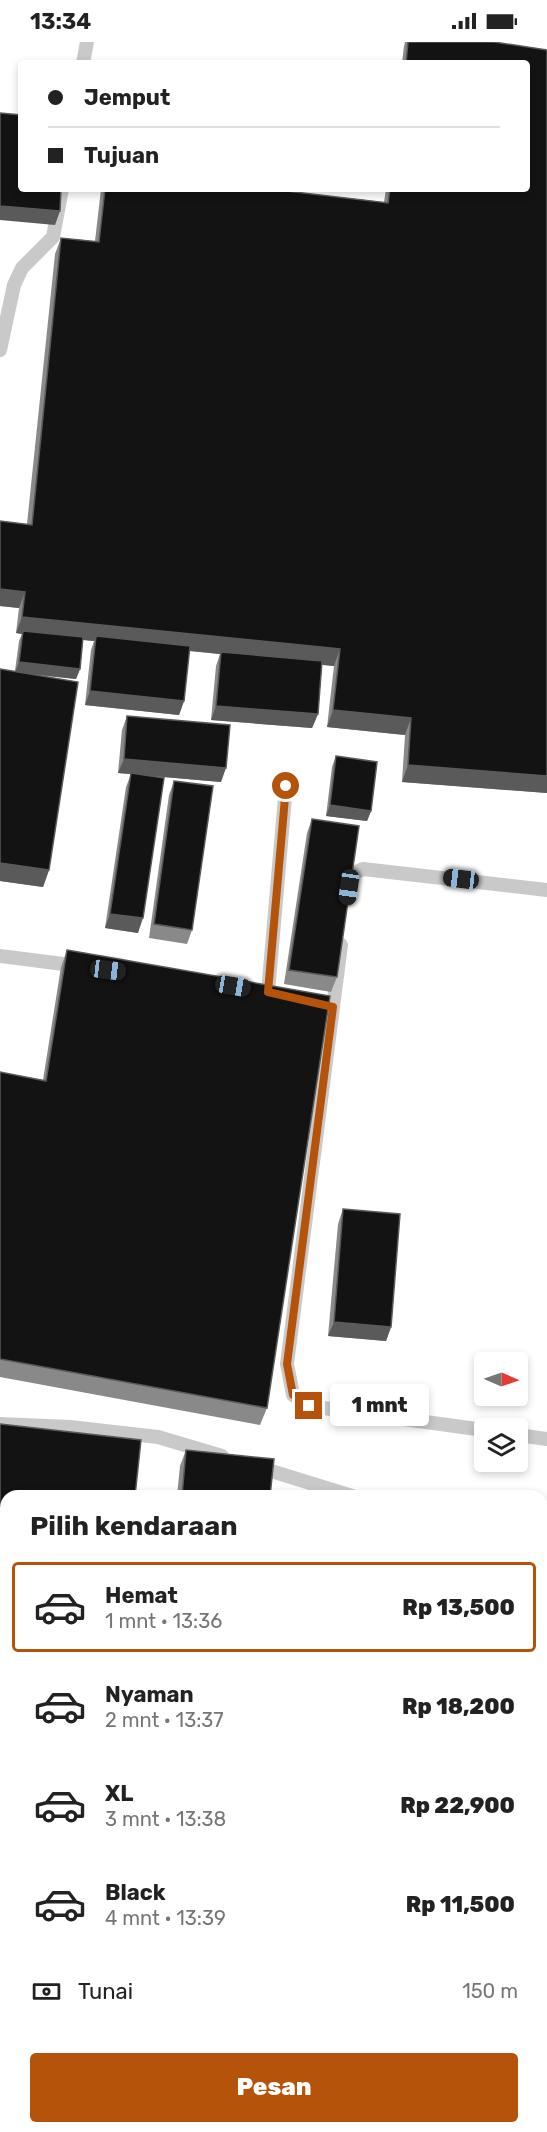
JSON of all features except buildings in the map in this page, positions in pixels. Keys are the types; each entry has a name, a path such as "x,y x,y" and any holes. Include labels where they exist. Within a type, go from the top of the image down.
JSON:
{"lane":[{"path":"84,60 87,42"},
{"path":"1,341 14,285 22,268 53,237 61,192"},
{"path":"247,989 273,994 286,786"},
{"path":"346,909 349,887 354,873 363,869 547,890"},
{"path":"343,931 327,1006 287,1364 293,1395 309,1406 474,1429"},
{"path":"0,956 91,968"},
{"path":"0,1424 70,1427 158,1437 332,1490"},
{"path":"528,1436 547,1439"}],"route":[{"path":"286,786 268,992 333,1007 287,1364 288,1379 293,1395 309,1406"}]}
